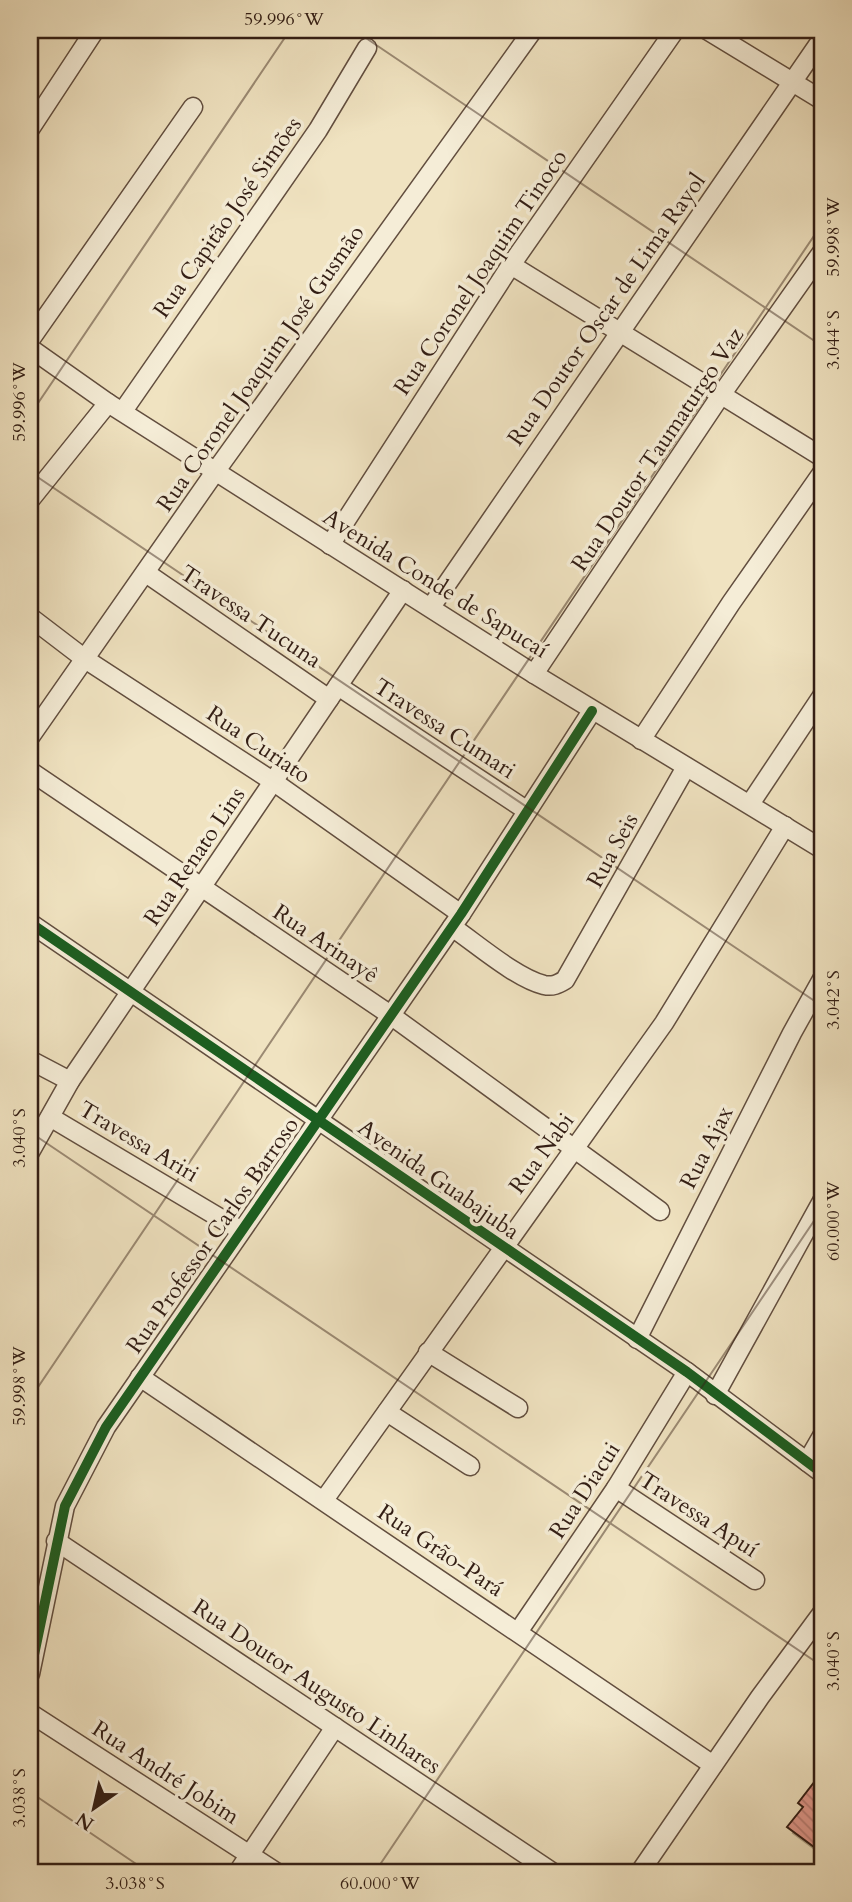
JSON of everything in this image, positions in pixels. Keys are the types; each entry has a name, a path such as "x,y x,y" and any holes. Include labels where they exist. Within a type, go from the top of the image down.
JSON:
{"street":[{"path":"30,129 95,30"},
{"name":"Rua Coronel Joaquim José Gusmão","path":"30,737 215,472 533,30"},
{"name":"Rua Coronel Joaquim Tinoco","path":"330,545 511,265 675,30"},
{"path":"707,30 822,100"},
{"name":"Rua Doutor Oscar de Lima Rayol","path":"431,607 822,39"},
{"name":"Rua Capitão José Simões","path":"30,500 116,407 318,130 367,48"},
{"path":"30,340 193,107"},
{"name":"Rua Doutor Taumaturgo Vaz","path":"534,674 721,395 822,252"},
{"path":"511,265 822,457"},
{"name":"Avenida Conde de Sapucaí","path":"30,348 215,472 592,711 822,849"},
{"path":"641,740 731,603 822,473"},
{"name":"Travessa Tucuna","path":"146,573 334,692"},
{"name":"Rua Renato Lins","path":"30,1152 70,1081 403,590"},
{"name":"Rua Curiato","path":"30,617 85,659 274,782 528,978 555,986 565,980 581,956"},
{"name":"Travessa Cumari","path":"334,692 526,810"},
{"path":"750,804 822,696"},
{"name":"Rua Professor Carlos Barroso","path":"30,1674 65,1506 83,1468 140,1377 240,1230 456,920 592,711"},
{"name":"Rua Seis","path":"581,956 686,767"},
{"name":"Rua Arinayê","path":"30,771 200,889 389,1014 576,1147 660,1211"},
{"name":"Rua Nabi","path":"324,1500 664,1023 785,826"},
{"name":"Avenida Guabajuba","path":"30,923 687,1373 822,1473"},
{"name":"Rua Ajax","path":"638,1339 792,1033 822,979"},
{"path":"30,1060 70,1081"},
{"name":"Travessa Ariri","path":"50,1117 240,1230"},
{"path":"715,1395 822,1201"},
{"path":"428,1352 518,1408"},
{"name":"Rua Diacui","path":"518,1632 616,1489 687,1373"},
{"name":"Rua Grão-Pará","path":"140,1377 713,1765"},
{"path":"387,1412 470,1466"},
{"path":"807,1462 822,1436"},
{"name":"Travessa Apuí","path":"616,1489 755,1580"},
{"name":"Rua Doutor Augusto Linhares","path":"56,1541 552,1872"},
{"path":"640,1872 822,1613"},
{"name":"Rua André Jobim","path":"30,1713 276,1872"},
{"path":"238,1872 335,1727"}],"building":[{"path":"822,1772 822,1836 814,1847 787,1827 803,1807 798,1803"}],"waterway":[{"path":"315,30 349,36 364,32"}],"cycle path":[{"path":"30,1674 65,1506 106,1427 461,914 592,711"},
{"path":"30,923 687,1372 822,1473"}]}
